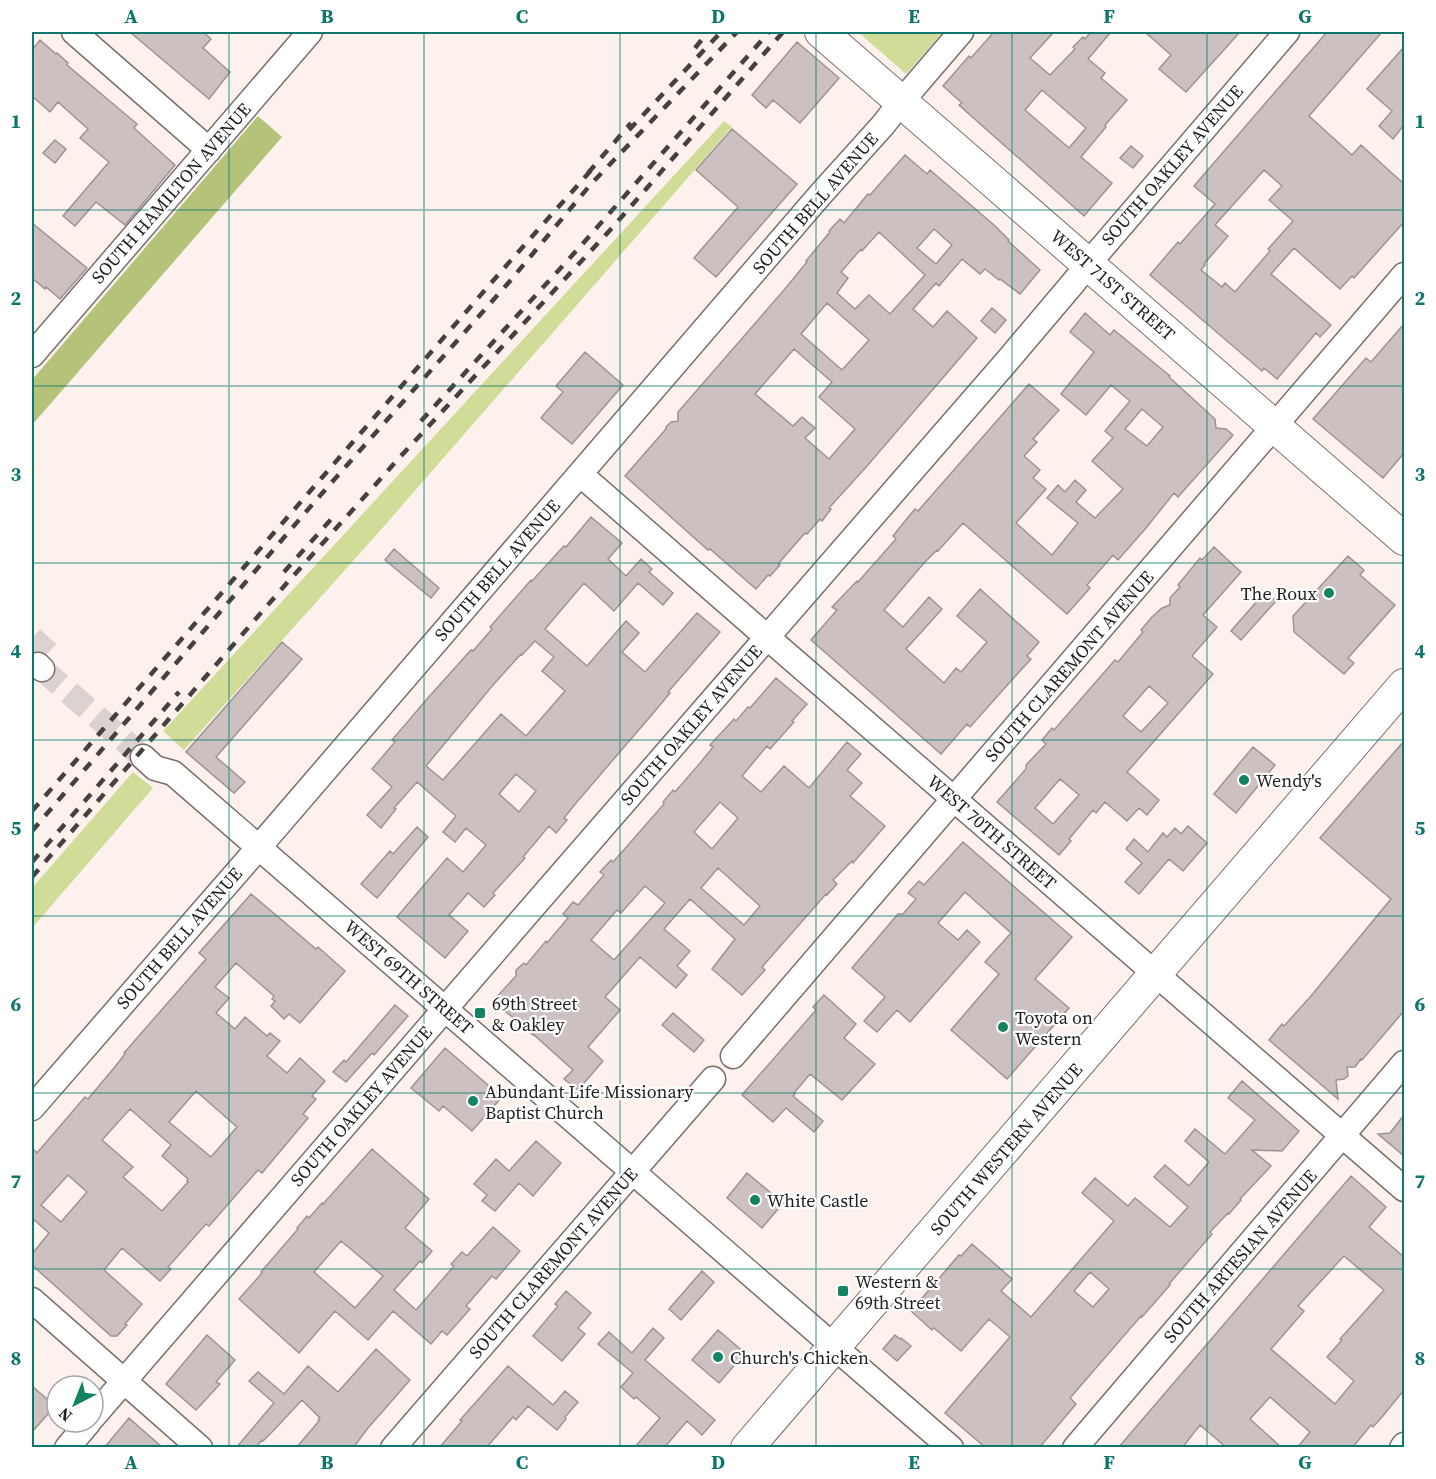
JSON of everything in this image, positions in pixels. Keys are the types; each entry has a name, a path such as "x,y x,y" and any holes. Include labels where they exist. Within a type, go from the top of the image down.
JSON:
{"main road":[{"name":"WEST 71ST STREET","path":"821,32 1404,539"},
{"name":"SOUTH WESTERN AVENUE","path":"747,1448 1404,685"}],"street":[{"path":"74,32 208,150"},
{"name":"SOUTH HAMILTON AVENUE","path":"32,355 39,329 208,150 310,32"},
{"name":"SOUTH BELL AVENUE","path":"32,1108 961,32"},
{"name":"SOUTH OAKLEY AVENUE","path":"105,1403 1022,344 1287,32"},
{"name":"SOUTH CLAREMONT AVENUE","path":"732,1056 1404,275"},
{"name":"WEST 70TH STREET","path":"580,474 1404,1189"},
{"name":"WEST 69TH STREET","path":"148,751 165,755 173,773 951,1448"},
{"name":"SOUTH ARTESIAN AVENUE","path":"1075,1448 1404,1064"},
{"name":"SOUTH CLAREMONT AVENUE","path":"393,1448 713,1079"},
{"path":"32,1300 200,1448"},
{"path":"66,1448 78,1434"}],"green space":[{"path":"858,32 943,32 906,74"},
{"path":"258,116 282,137 32,425 32,380"},
{"path":"724,121 732,127 378,533 184,750 163,731"},
{"path":"133,772 153,788 32,928 32,888"}],"building":[{"path":"130,32 203,32 211,39 203,48 230,72 209,99"},
{"path":"994,32 1054,32 1030,58 1050,75 1075,49 1073,47 1083,37 1085,39 1091,32 1111,32 1088,59 1105,73 1101,78 1127,100 1081,157 1112,183 1084,216 959,105 962,103 943,86 969,56 971,58","holes":["1042,90 1086,128 1069,148 1025,110"]},
{"path":"1145,32 1240,32 1186,92 1159,69 1171,55"},
{"path":"1327,32 1382,32 1309,116 1352,155 1361,145 1404,184 1404,222 1354,278 1352,276 1340,289 1294,248 1271,274 1331,325 1320,337 1316,333 1277,379 1264,368 1262,371 1150,275 1215,204 1194,186","holes":["1264,170 1282,186 1269,200 1293,221 1235,292 1225,283 1222,287 1201,270 1228,236 1215,225"]},
{"path":"40,40 137,124 134,128 175,165 125,225 96,202 75,226 63,216 109,162 80,138 88,129 58,102 50,112 32,96 32,50"},
{"path":"797,42 839,78 800,123 773,100 766,108 752,95"},
{"path":"1404,47 1404,125 1393,139 1379,126 1392,111 1367,89"},
{"path":"732,129 797,184 716,277 694,258 738,207 696,170"},
{"path":"55,140 66,149 55,163 43,153"},
{"path":"1131,146 1143,156 1133,168 1120,158"},
{"path":"905,155 927,174 930,170 994,225 1040,270 1020,294 985,269 980,274 962,259 939,286 936,283 913,309 933,327 947,311 977,338 829,508 831,509 822,521 820,519 807,534 805,533 778,564 780,565 756,589 710,549 708,550 625,476 666,427 671,422 678,421 678,412 784,290 829,231 840,219 844,223 868,194 870,195","holes":["934,229 952,245 936,264 917,248","879,232 925,275 890,314 869,295 855,309 837,293 848,278 841,272 861,249 862,251","827,303 869,340 842,370 801,334","794,349 832,382 819,397 855,429 829,459 805,438 815,428 802,417 793,426 755,394"]},
{"path":"32,223 87,268 60,299 32,278"},
{"path":"992,308 1006,320 995,333 981,321"},
{"path":"1085,313 1110,335 1114,330 1170,376 1215,419 1216,428 1226,429 1233,435 1178,497 1174,493 1118,560 1113,555 1087,585 1090,588 1067,614 963,523 924,563 884,610 903,627 929,597 942,609 906,649 944,683 956,668 961,672 987,642 957,616 980,589 1039,642 1027,656 1031,659 970,727 967,724 941,754 811,640 837,610 832,607 896,539 893,536 915,509 918,511 1029,384 1059,410 1033,439 1037,442 1024,456 1040,470 1033,478 1046,489 1016,523 1052,555 1078,523 1047,498 1058,485 1065,492 1075,480 1086,490 1076,502 1095,518 1123,489 1092,461 1113,438 1105,431 1130,401 1111,385 1086,415 1061,394 1094,352 1070,332","holes":["1142,409 1163,427 1147,446 1125,429"]},
{"path":"1404,324 1404,453 1383,478 1313,419 1366,358 1371,362"},
{"path":"585,352 623,385 572,444 541,418 563,392 556,386"},
{"path":"591,517 622,543 608,559 626,576 641,559 652,569 649,572 673,593 663,605 638,583 614,611 584,583 545,629 587,666 626,621 639,633 622,652 645,672 697,613 720,632 576,803 564,818 567,820 556,833 549,826 484,907 468,893 449,915 468,931 445,958 397,917 447,858 463,872 486,845 466,828 455,842 443,832 456,816 417,782 394,808 396,809 381,828 367,815 392,787 372,769 395,742 392,740 427,699 471,650 473,651 492,629 490,627 531,580 564,546 566,547","holes":["535,641 554,657 542,671 565,691 526,736 501,714 443,780 426,766 493,685","516,774 536,791 519,812 499,794"]},
{"path":"1214,547 1241,572 1203,615 1217,627 1192,656 1213,674 1127,772 1159,800 1147,815 1139,808 1127,821 1105,802 1096,813 1093,810 1059,855 997,802 1046,744 1042,740 1052,728 1054,730 1115,660 1118,662 1143,632 1141,630 1152,617 1162,608 1170,605 1170,598 1180,587 1178,585 1200,558 1202,560","holes":["1149,686 1168,703 1141,732 1123,716","1060,779 1079,795 1053,824 1035,808"]},
{"path":"394,549 439,588 431,598 385,560"},
{"path":"1348,556 1364,570 1360,575 1395,605 1348,658 1354,663 1344,674 1294,632 1293,616"},
{"path":"1265,592 1276,601 1241,640 1231,631"},
{"path":"282,642 302,659 216,757 245,782 234,793 186,752"},
{"path":"776,678 807,704 770,749 767,746 742,776 761,792 784,766 809,788 847,742 861,754 847,770 862,783 850,796 885,826 853,863 852,861 833,880 837,884 762,967 765,970 742,995 712,969 735,939 690,899 664,929 690,951 677,966 687,975 676,988 640,957 605,997 620,1010 588,1047 603,1061 578,1090 564,1079 573,1070 518,1021 492,1002 516,976 516,970 524,963 526,965 568,918 563,914 573,902 578,905 604,875 600,872 611,860 613,862 664,804 663,802 673,790 675,792 701,762 713,747 710,745 734,719 736,721 748,707 750,708","holes":["720,802 738,818 712,849 694,832","718,868 760,906 744,925 701,888","645,886 665,903 614,960 591,940 617,910 621,913"]},
{"path":"1404,741 1404,1011 1355,1067 1347,1067 1348,1076 1336,1080 1338,1099 1269,1040 1311,996 1391,899 1320,838"},
{"name":"Wendy's","path":"1253,747 1275,765 1236,813 1214,794"},
{"path":"1188,826 1207,843 1183,871 1169,859 1139,894 1125,882 1142,863 1126,849 1134,839 1148,852 1163,833 1167,837 1175,828 1181,834"},
{"path":"417,827 428,837 377,898 361,884 390,851 393,854"},
{"path":"963,842 1072,937 1035,979 1069,1008 1007,1079 951,1030 999,974 985,962 1011,933 965,892 938,923 958,940 967,930 980,942 910,1022 897,1010 877,1032 864,1021 885,997 852,968 898,914 903,914 916,899 908,893 919,881 924,885"},
{"path":"251,894 345,971 300,1023 289,1014 284,1019 271,1006 275,1001 272,999 274,996 236,963 215,987 229,998 216,1013 235,1029 245,1017 267,1036 270,1033 280,1041 267,1056 287,1073 300,1058 325,1081 312,1096 316,1099 303,1114 308,1118 262,1173 258,1170 209,1226 206,1224 168,1267 171,1269 160,1281 122,1248 104,1270 142,1304 117,1336 111,1336 32,1265 32,1254 49,1233 32,1218 32,1148 37,1153 85,1097 88,1099 124,1053 206,959 199,953","holes":["196,1091 237,1127 211,1157 169,1122","130,1109 171,1145 162,1156 188,1179 188,1182 162,1211 123,1177 133,1167 102,1140","68,1175 87,1192 61,1222 41,1205"]},
{"path":"824,995 856,1024 844,1038 875,1064 842,1100 810,1074 793,1096 823,1121 814,1132 786,1108 773,1122 742,1095 816,1010 813,1007"},
{"path":"395,1005 408,1016 374,1055 372,1053 346,1082 333,1072 344,1060 346,1062"},
{"path":"673,1013 704,1040 694,1052 662,1025"},
{"path":"445,1048 502,1097 472,1131 443,1106 439,1111 411,1088"},
{"path":"1242,1081 1299,1131 1282,1151 1252,1150 1271,1166 1210,1232 1212,1234 1170,1285 1070,1398 1076,1404 1039,1448 986,1448 945,1413 1010,1337 989,1319 961,1351 911,1311 959,1255 961,1256 972,1244 1012,1279 1001,1291 1031,1317 1114,1221 1082,1193 1095,1178 1128,1206 1135,1198 1170,1227 1188,1207 1154,1177 1165,1165 1189,1186 1209,1162 1185,1141 1195,1129 1225,1154 1255,1120 1228,1098","holes":["1090,1272 1109,1289 1093,1307 1074,1291"]},
{"path":"1404,1115 1404,1156 1378,1134 1390,1133"},
{"path":"536,1141 561,1163 533,1196 519,1183 495,1211 482,1201 487,1195 474,1184 496,1159 509,1171"},
{"path":"372,1149 429,1199 405,1228 432,1251 394,1290 416,1310 454,1266 451,1264 462,1252 467,1256 493,1227 520,1251 496,1279 492,1276 466,1306 470,1309 447,1335 442,1331 431,1344 393,1311 368,1340 335,1311 299,1353 239,1299 307,1216 309,1218","holes":["341,1241 383,1276 355,1308 314,1272"]},
{"name":"White Castle","path":"747,1173 783,1203 762,1228 727,1198"},
{"path":"1351,1176 1386,1207 1369,1227 1404,1257 1404,1390 1352,1448 1297,1448 1310,1432 1270,1397 1250,1419 1282,1448 1227,1448 1200,1425 1182,1448 1118,1448","holes":["1344,1256 1384,1290 1327,1357 1354,1381 1335,1404 1271,1349 1304,1311 1298,1306"]},
{"path":"702,1271 714,1282 681,1320 669,1309"},
{"path":"566,1291 591,1313 578,1328 585,1334 562,1361 533,1336 558,1306 555,1304"},
{"path":"653,1328 664,1338 645,1360 715,1420 702,1435 687,1421 664,1448 634,1448 660,1418 621,1387 633,1373 598,1344 609,1332 632,1353"},
{"name":"Church's Chicken","path":"718,1330 745,1353 719,1383 692,1360"},
{"path":"207,1335 235,1360 216,1382 220,1384 196,1410 166,1384"},
{"path":"895,1335 911,1346 897,1361 883,1349"},
{"path":"376,1349 410,1380 353,1448 296,1448 320,1418 302,1400 255,1448 236,1448 274,1403 249,1381 258,1372 284,1394 308,1366 338,1392"},
{"path":"508,1366 553,1405 565,1391 578,1402 557,1430 528,1406 516,1420 513,1417 486,1448 439,1448 462,1421 460,1420"},
{"path":"32,1386 45,1397 45,1417 32,1432"},
{"path":"129,1418 163,1448 104,1448"}],"tunnel":[{"path":"32,638 48,653"},
{"path":"42,669 143,757"}],"railway":[{"path":"695,48 708,32"},
{"path":"629,130 721,32"},
{"path":"32,831 317,499 510,281 591,184 737,32"},
{"path":"421,421 578,249 769,32"},
{"path":"32,877 286,584 612,228 783,32"},
{"path":"588,173 631,123"},
{"path":"32,811 594,167"},
{"path":"284,572 334,516"},
{"path":"32,862 179,692"}],"place":[{"name":"The Roux","path":"1329,593"},
{"name":"Wendy's","path":"1244,780"},
{"name":"69th Street & Oakley","path":"480,1013"},
{"name":"Toyota on Western","path":"1003,1027"},
{"name":"Abundant Life Missionary Baptist Church","path":"473,1101"},
{"name":"White Castle","path":"755,1200"},
{"name":"Western & 69th Street","path":"843,1291"},
{"name":"Church's Chicken","path":"718,1357"}]}
